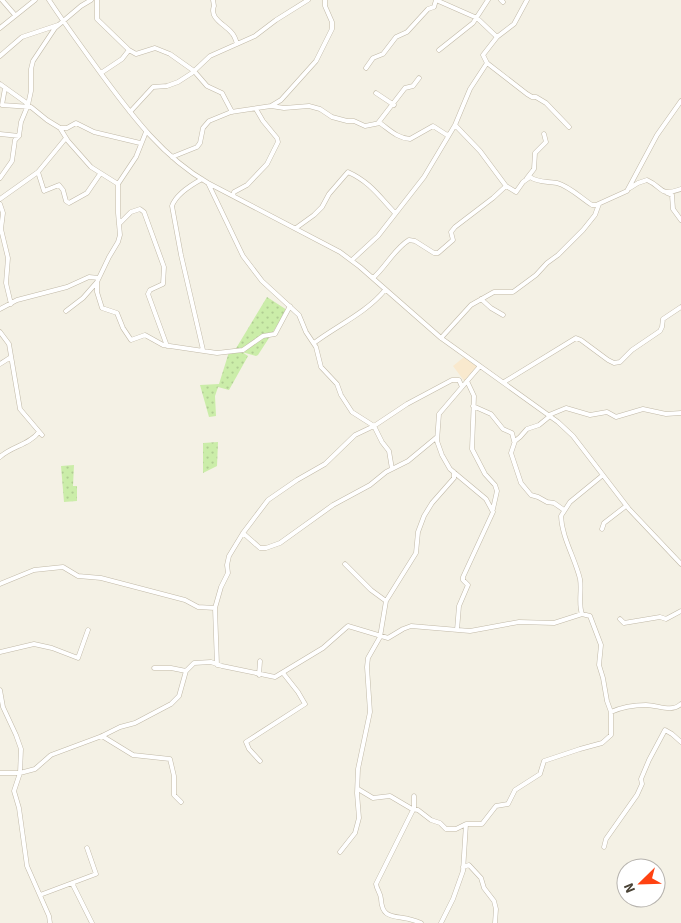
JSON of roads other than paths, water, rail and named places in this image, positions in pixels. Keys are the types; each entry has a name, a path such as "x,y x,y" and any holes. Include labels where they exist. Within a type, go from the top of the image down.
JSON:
{"street":[{"path":"2,0 15,15"},
{"path":"0,28 35,0"},
{"path":"50,0 63,21 130,112 146,132 172,157 208,183 296,228 352,260 441,338 550,415 573,436 626,506 681,564"},
{"path":"0,178 12,160 15,140 28,105 32,63 58,25 90,0"},
{"path":"97,0 97,18 129,50 135,54 156,48 170,54 194,71 207,86 222,93 232,112"},
{"path":"213,0 214,6 212,10 214,14 220,23 232,33 237,44"},
{"path":"130,112 153,87 172,84 194,71 210,56 255,36 308,0"},
{"path":"172,157 197,147 200,143 203,128 207,123 232,112 271,106 281,100 313,66 321,54 325,40 332,27 326,10 325,0"},
{"path":"366,68 373,58 383,54 396,37 407,32 428,9 434,7 436,0 477,18 497,37"},
{"path":"439,50 468,28 477,18 488,0"},
{"path":"527,0 514,24 497,37 483,54 487,63 527,94 546,103 569,127"},
{"path":"0,56 22,37 58,25"},
{"path":"101,73 122,59 129,50"},
{"path":"352,260 378,236 424,177 455,125 470,89 487,63"},
{"path":"377,124 394,105 405,88 413,86 419,78"},
{"path":"0,84 60,128 89,165 118,184"},
{"path":"5,88 1,105 22,107 28,105"},
{"path":"376,93 394,105"},
{"path":"629,189 657,135 681,101"},
{"path":"271,106 282,108 309,106 320,109 332,118 347,122 354,121 365,126 382,123 392,134 408,139 433,126 447,135 449,134"},
{"path":"233,196 234,192 250,182 267,164 278,142 277,138 262,121 256,109"},
{"path":"60,128 67,128 76,123 97,133 140,143"},
{"path":"455,125 480,151 506,186 516,192 534,169 535,153 546,142 544,134"},
{"path":"66,311 83,298 98,280 118,242 120,235 118,184 136,158 140,143 146,132"},
{"path":"0,134 18,136"},
{"path":"0,199 38,172 66,138"},
{"path":"38,172 44,191 59,185 63,190 66,201 69,203 87,193 100,174"},
{"path":"296,228 322,207 329,194 348,172 364,181 376,191 395,213"},
{"path":"635,176 634,183 638,183"},
{"path":"527,178 538,182 548,181 559,184 592,204 599,204 623,194 638,183 646,180 660,190 672,195 673,209 681,220"},
{"path":"202,179 188,188 172,206 181,255 203,350"},
{"path":"208,183 227,219 243,256 262,281 299,315 306,332 314,343 320,366 337,384 349,409 374,426 389,451 392,469"},
{"path":"373,278 401,246 409,240 415,241 434,254 438,253 453,240 452,232 456,227 506,186"},
{"path":"667,193 681,189"},
{"path":"0,204 3,214 1,229 8,258 6,283 10,304"},
{"path":"441,338 467,308 495,291 512,292 536,275 583,230 594,215 599,204"},
{"path":"119,224 133,211 141,209 145,214 164,268 163,284 150,290 148,294 167,346"},
{"path":"0,309 24,298 67,287 88,277 98,280"},
{"path":"98,280 96,292 102,308 117,314 130,339 133,340 145,335 159,344 167,346 217,353 240,351 264,336 277,333 290,306"},
{"path":"314,343 371,304 385,290"},
{"path":"481,299 503,315"},
{"path":"504,382 576,338 582,340 612,362 620,362 632,350 660,331 663,319 681,307"},
{"path":"0,332 8,343 21,411 40,433 0,456"},
{"path":"0,364 11,357"},
{"path":"480,366 439,414 438,444 450,469 486,499 493,512"},
{"path":"217,665 215,608 221,586 228,573 229,556 243,533 268,500 325,464 355,435 374,426 407,404 449,382 459,380 462,387"},
{"path":"457,630 459,606 468,585 463,580 463,577 493,512 496,491 495,485 485,474 472,450 474,396 467,381"},
{"path":"473,406 491,414 503,429 512,433 514,442 511,455 523,485 530,495 553,503 564,510"},
{"path":"514,442 525,431 540,425 550,415 566,408 590,415 607,412 616,417 643,409 666,414 681,413"},
{"path":"243,533 260,548 280,543 328,508 367,487 392,469 408,462 438,437"},
{"path":"340,852 355,833 357,826 360,757 370,712 368,662 380,637 386,601 416,553 418,532 424,516 432,502 454,478 454,472"},
{"path":"582,614 579,606 580,582 561,516 570,502 603,475"},
{"path":"602,529 604,522 626,506"},
{"path":"345,564 371,590 386,601"},
{"path":"0,584 34,570 63,567 78,576 110,580 183,600 198,606 215,608"},
{"path":"620,619 624,622 666,619 681,611"},
{"path":"0,773 20,773 35,769 51,755 138,721 175,702 179,696 186,671 192,664 198,662 211,662 271,677 283,673 323,648 347,627 356,628 380,637 390,638 411,626 479,630 519,622 554,623 582,614 591,617 600,641 599,665 604,678 607,701 611,712 611,731 607,740 544,761 539,774 514,790 508,804 496,806 482,824 466,824 456,830 446,829 418,810 388,796 374,798 358,789"},
{"path":"0,652 34,644 78,658 88,630"},
{"path":"259,674 260,661"},
{"path":"154,668 171,668 186,671"},
{"path":"260,761 249,749 246,742 305,703 283,673"},
{"path":"0,690 3,707 20,744 20,773 14,788 19,808 28,871 40,895 50,923"},
{"path":"611,712 628,706 652,705 673,708 681,704"},
{"path":"604,847 606,839 618,820 636,798 642,784 641,779 648,760 665,730 681,742"},
{"path":"102,736 133,755 170,759 173,772 174,794 181,802"},
{"path":"414,796 414,809 376,884 376,888 381,896 383,915 387,920 408,919 421,923"},
{"path":"441,923 453,899 463,867 466,824"},
{"path":"40,895 96,874 86,848"},
{"path":"463,867 469,865 481,878 484,888 494,904 495,923"},
{"path":"72,884 92,923"}]}
